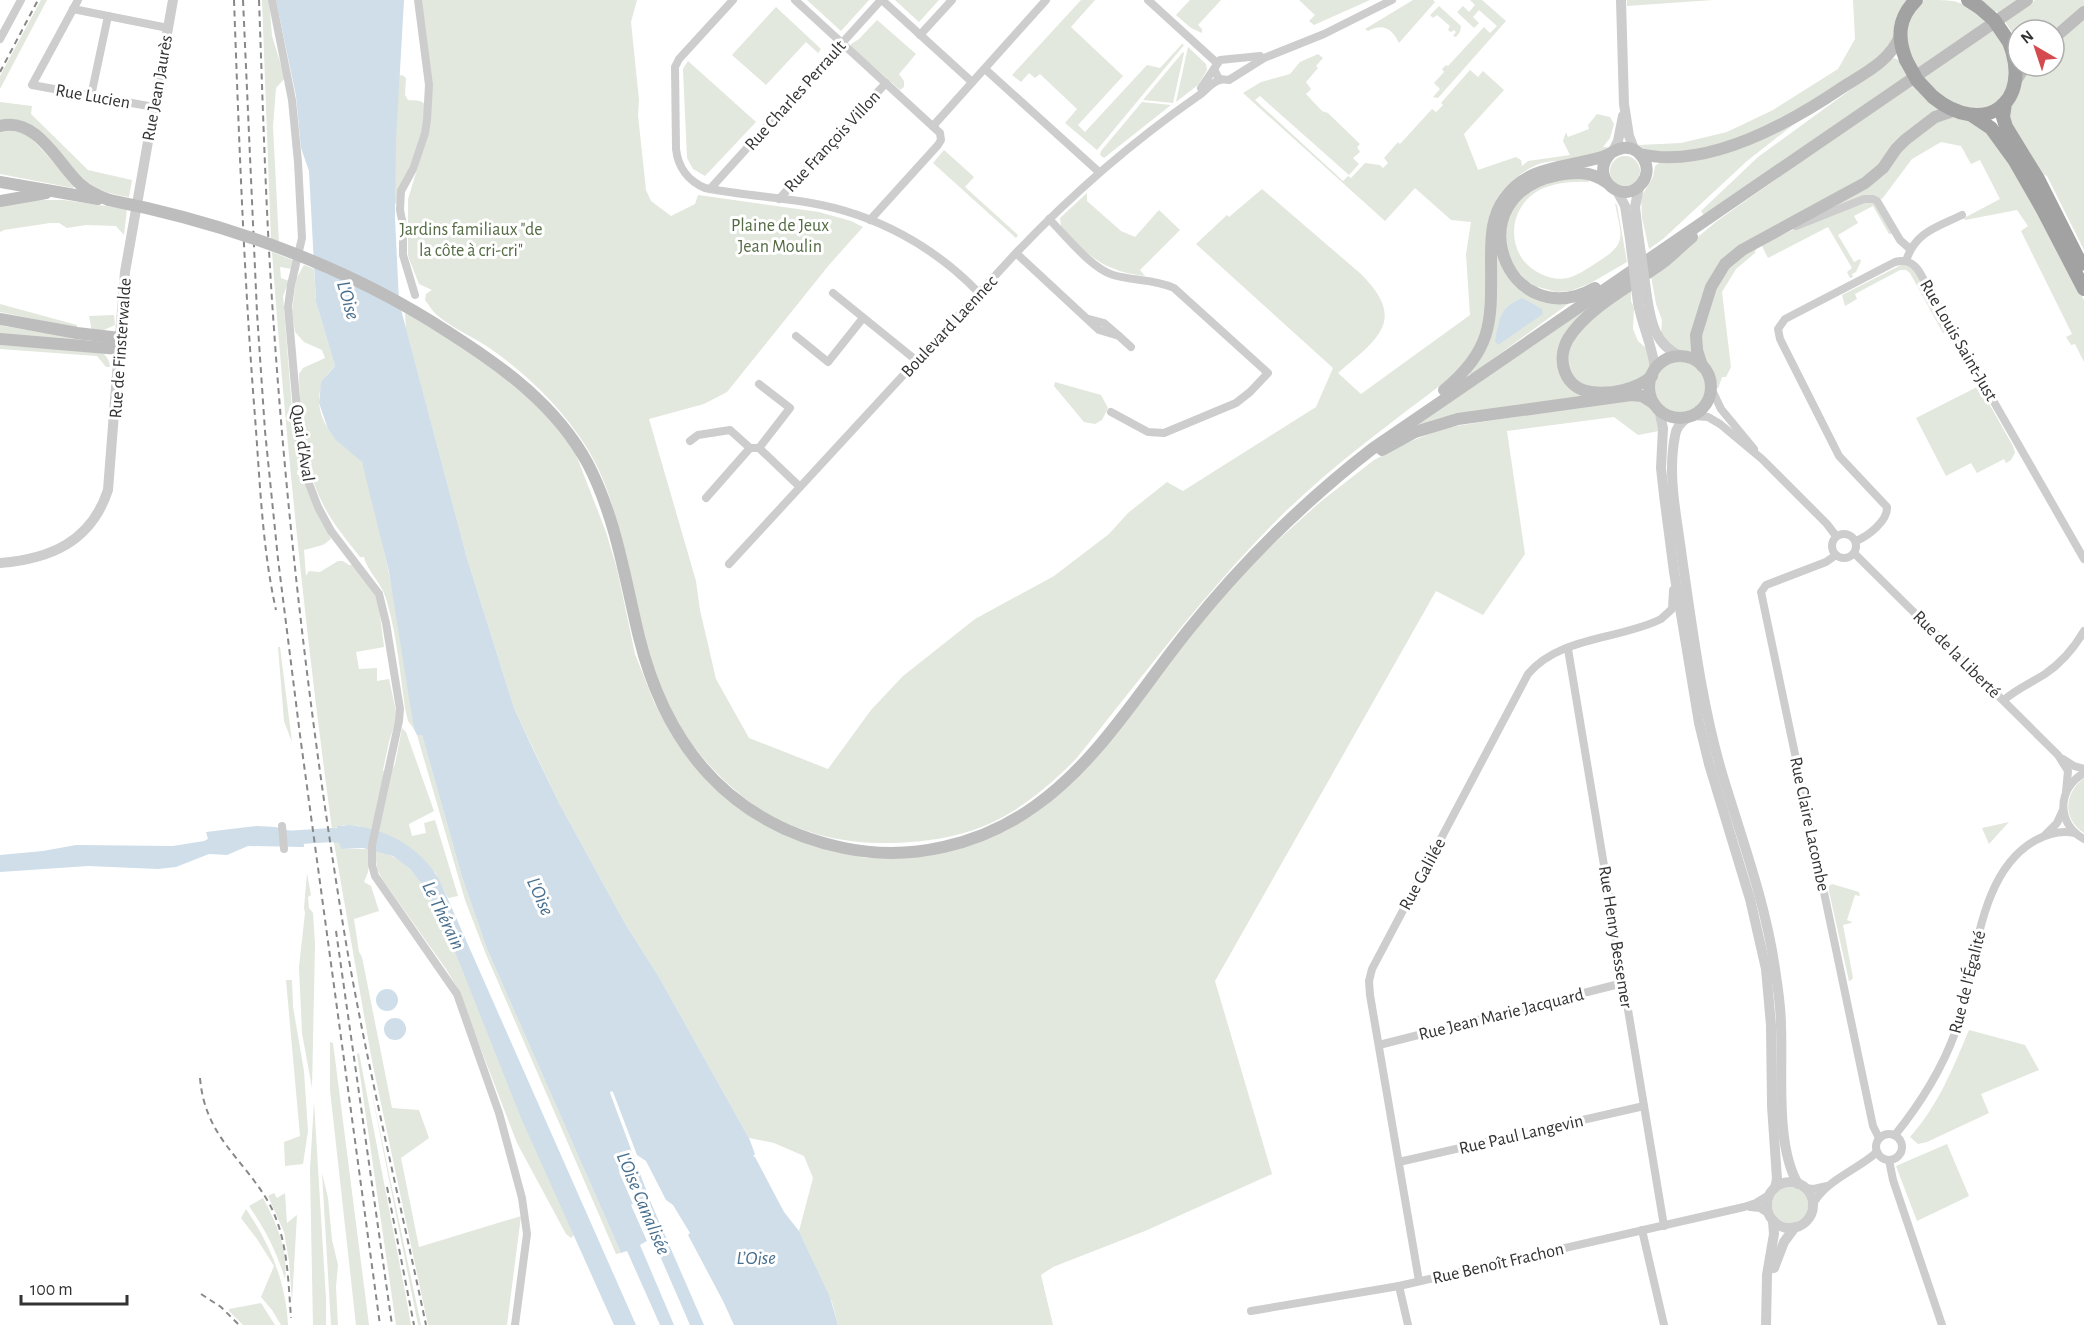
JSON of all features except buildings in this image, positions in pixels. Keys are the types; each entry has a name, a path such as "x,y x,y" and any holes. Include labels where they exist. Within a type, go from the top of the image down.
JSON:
{"highway":[{"path":"1916,0 1903,16 1900,36 1906,60 1917,80 1933,97 1953,111 1973,116 1988,125 2008,150 2043,210 2084,289"},
{"path":"1973,116 1988,113 2005,103 2013,93 2015,82 2015,66 2008,42 1994,20 1974,3"},
{"path":"2005,103 2003,117 2006,127 2043,187 2084,269"}],"main road":[{"path":"1386,439 2027,0"},
{"path":"2066,28 2084,12"},
{"path":"0,182 109,200 204,224 286,252 365,286 411,310 501,368 538,399 567,431 586,461 613,528 639,636 654,686 671,724 691,754 726,791 761,817 805,837 853,850 903,852 948,846 996,829 1041,801 1068,778 1101,743 1228,583 1278,531 1458,378 1470,365 1482,347 1491,313 1492,228 1496,213 1507,194 1523,180 1537,172 1625,148 1664,158 1700,153 1746,140 1786,123 1815,106 1881,61 1892,50 1900,36"},
{"path":"2015,82 2018,78"},
{"path":"1702,366 1696,350 1696,335 1714,280 1732,257 1865,183 1883,168 1905,140 1935,117 1953,111"},
{"path":"0,126 15,125 36,135 78,182 93,193 109,200"},
{"path":"1606,182 1603,167 1611,152"},
{"path":"1637,152 1644,160 1647,170 1645,179 1639,187 1630,191 1617,191 1606,182 1588,173 1562,174 1535,183 1515,198 1504,216 1500,238 1505,262 1525,287 1538,294 1554,298 1571,298 1588,292 1666,247"},
{"path":"1333,482 1403,438 1451,421 1631,395 1642,396 1673,418 1689,417 1706,405 1711,388 1709,375 1693,359 1682,357 1667,360 1642,383 1628,388 1590,392 1576,386 1566,374 1562,362 1563,350 1572,333 1599,307 1665,261 1770,176"},
{"path":"0,201 58,192"},
{"path":"0,319 120,343"},
{"path":"0,339 120,343"},
{"path":"1653,373 1649,388 1656,407"}],"street":[{"path":"0,39 21,0"},
{"path":"78,0 73,9 168,28"},
{"name":"Rue Jean Jaurès","path":"142,175 173,0"},
{"name":"Quai d'Aval","path":"272,0 291,93 297,148 302,238 290,290 288,311 301,449 308,481 318,507 331,531 379,594 387,629 400,717 371,850 372,866 375,876 457,994 499,1113 522,1198 527,1234 515,1325"},
{"path":"415,295 403,255 403,225 400,210 401,191 413,169 425,133 428,105 429,80 418,0"},
{"path":"733,0 679,59 675,67 676,149 678,161 685,173 696,183 710,189 829,207 870,220 905,236 932,252 957,271 979,293"},
{"path":"795,0 940,133 941,142 870,220"},
{"path":"881,0 972,82"},
{"name":"Rue Charles Perrault","path":"710,189 881,0"},
{"path":"920,35 952,0"},
{"path":"933,126 1046,0"},
{"path":"1148,0 1216,66"},
{"path":"1275,52 1226,81 1220,80 1216,75 1216,66 1223,59 1248,59 1275,52 1324,34 1392,0"},
{"path":"1621,0 1624,104 1629,138 1637,152"},
{"name":"Rue Lucien","path":"73,9 32,85 154,107"},
{"path":"91,96 108,16"},
{"path":"1230,60 1236,67 1236,74 1233,78"},
{"name":"Boulevard Laennec","path":"1185,104 1201,89 1216,66"},
{"path":"985,69 1099,172"},
{"name":"Boulevard Laennec","path":"729,564 1049,219 1140,137 1214,82 1220,80"},
{"name":"Rue François Villon","path":"779,199 886,83"},
{"path":"1611,152 1618,141 1624,104"},
{"name":"Rue de Finsterwalde","path":"0,563 32,560 55,552 77,537 94,517 104,500 109,486 125,272 142,175"},
{"path":"1634,236 1635,207 1639,187"},
{"path":"1617,191 1625,206 1634,236 1643,300 1642,322 1653,354 1653,373"},
{"path":"1762,239 1870,198 1877,201 1899,240 1910,249"},
{"path":"1906,261 1910,249 1920,236 1962,215"},
{"path":"1049,219 1104,271 1174,288 1268,373 1236,403 1160,434 1144,430 1111,412"},
{"path":"1016,253 1086,318 1104,323 1131,347"},
{"name":"Rue Louis Saint-Just","path":"1856,541 1882,520 1887,513 1887,507 1839,456 1780,339 1778,329 1785,319 1895,262 1906,261 1917,268 2084,560"},
{"path":"833,293 917,361"},
{"path":"1643,300 1658,339 1668,349 1682,357"},
{"path":"796,336 828,362 863,318"},
{"path":"706,498 790,408 759,384"},
{"path":"1711,388 1719,406 1762,459"},
{"path":"1656,407 1663,430 1662,482 1674,572 1702,737 1750,899 1766,969 1772,1024 1772,1106 1777,1179 1767,1203 1774,1234 1767,1269 1766,1325"},
{"path":"1812,1206 1810,1196 1801,1186 1789,1162 1783,1127 1781,1020 1773,956 1762,908 1711,734 1673,494 1672,462 1675,433 1689,417 1704,417 1718,422 1762,459 1829,526 1836,536"},
{"path":"690,441 698,435 727,430 755,448 800,487"},
{"path":"1847,534 1856,541 1854,554 1845,558 1836,555 1832,544 1836,536 1847,534"},
{"name":"Rue de la Liberté","path":"1854,554 2058,755 2084,771"},
{"name":"Rue Claire Lacombe","path":"1836,555 1828,562 1766,585 1761,589 1873,1126 1879,1138"},
{"name":"Rue Galilée","path":"1419,1281 1369,985 1374,964 1523,682 1531,671 1543,660 1568,649 1649,625 1665,617 1673,607 1674,572"},
{"path":"2004,700 2057,664 2073,648 2084,631"},
{"name":"Rue Henry Bessemer","path":"1568,649 1664,1226"},
{"name":"Rue de la Liberté","path":"2058,755 2067,771 2063,808"},
{"path":"2066,792 2084,771"},
{"path":"2063,808 2067,822 2075,833 2084,839"},
{"name":"Rue de l'Égalité","path":"2043,836 2056,823 2063,808"},
{"path":"282,826 284,849"},
{"name":"Rue de l'Égalité","path":"1895,1135 1926,1092 1950,1045 1964,1005 1980,930 1994,889 2006,869 2030,843 2060,831 2075,833"},
{"name":"Rue Jean Marie Jacquard","path":"1378,1045 1623,983"},
{"name":"Rue Paul Langevin","path":"1399,1161 1644,1106"},
{"path":"1886,1134 1895,1135 1901,1140 1902,1149 1897,1157 1889,1160 1881,1157 1877,1152 1876,1144 1879,1138 1886,1134"},
{"path":"1767,1298 1777,1255 1786,1237 1806,1220 1820,1193 1877,1152"},
{"path":"1889,1160 1893,1179 1942,1325"},
{"path":"1772,1192 1787,1182 1814,1189 1830,1185"},
{"name":"Rue Benoît Frachon","path":"1251,1311 1399,1286 1664,1226 1744,1207 1756,1203 1772,1192"},
{"name":"Rue Benoît Frachon","path":"1744,1207 1757,1207 1771,1217"},
{"path":"1771,1217 1784,1227 1795,1227"},
{"path":"1642,1230 1664,1325"},
{"path":"1399,1286 1408,1325"}],"green space":[{"path":"41,0 47,0 0,89 0,76"},
{"path":"262,0 269,0 272,36 285,78 276,88 273,127 279,243 271,240"},
{"path":"422,0 637,0 631,22 646,190 651,201 671,216 695,204 698,195 819,212 851,221 863,227 829,265 727,392 704,404 649,419 696,581 700,610 716,679 749,738 828,769 871,710 903,676 975,619 1054,576 1109,534 1128,513 1167,482 1183,491 1316,407 1333,368 1196,244 1227,215 1229,217 1262,189 1361,274 1375,290 1383,305 1385,317 1382,328 1375,339 1338,373 1361,394 1470,315 1466,254 1471,222 1451,220 1415,188 1385,221 1243,93 1261,82 1290,74 1300,62 1318,54 1323,58 1306,82 1311,89 1306,94 1360,144 1357,147 1360,152 1353,158 1359,164 1349,175 1260,96 1255,100 1343,181 1348,176 1351,178 1365,163 1380,165 1383,168 1388,163 1384,158 1398,142 1400,144 1432,109 1436,112 1443,105 1441,103 1470,70 1478,77 1483,71 1504,90 1464,134 1478,170 1516,157 1521,160 1522,166 1528,161 1570,155 1563,141 1566,132 1568,137 1589,129 1588,125 1597,114 1610,117 1614,124 1610,138 1603,147 1608,147 1600,152 1584,158 1542,163 1522,173 1505,188 1490,214 1486,245 1485,324 1479,341 1471,353 1446,381 1325,476 1258,539 1178,632 1075,760 1031,799 987,825 938,839 910,842 861,842 806,831 772,816 742,796 702,757 680,727 656,678 615,515 601,474 587,448 556,406 519,370 491,349 443,320 425,300 426,294 432,290 419,284 408,256 408,199 429,131"},
{"path":"807,0 869,0 841,31"},
{"path":"895,0 939,0 919,22"},
{"path":"1081,0 1095,0 1071,27 1123,76 1078,125 1085,132 1147,65 1160,68 1182,44 1184,45 1097,150 1065,123 1077,109 1040,74 1035,78 1029,73 1021,82 1012,75"},
{"path":"1190,0 1221,0 1198,25 1202,33 1191,28 1176,15"},
{"path":"1299,0 1370,0 1314,25 1309,21 1315,15"},
{"path":"1413,0 1433,0 1435,2 1399,43 1391,31 1383,27 1368,31 1365,29"},
{"path":"1470,0 1482,0 1506,21 1438,98 1433,97 1440,89 1434,83 1444,72 1442,69 1448,66 1484,27 1490,33 1497,26 1479,10 1473,17 1479,23 1474,28 1457,12 1463,6 1469,12 1475,5"},
{"path":"1627,0 1713,0 1627,6"},
{"path":"1853,0 1909,0 1891,47 1874,63 1751,137 1679,156 1647,151 1639,145 1681,143 1727,132 1773,110 1838,69 1855,39"},
{"path":"1924,0 1953,1 1965,5 1988,21 1916,70 1910,57 1905,27"},
{"path":"1978,0 2020,0 1999,14 1996,11 1993,13"},
{"path":"2035,0 2084,0 2084,7 2066,23 2066,18 2007,18"},
{"path":"1439,6 1461,26 1456,37 1453,36 1456,32 1448,30 1450,26 1437,15 1433,18 1430,15"},
{"path":"776,7 821,49 818,53 806,42 766,85 732,55"},
{"path":"2084,19 2084,250 2047,176 2040,173 2010,125 2008,114 2024,78 2066,78 2066,33"},
{"path":"877,20 916,54 899,74 904,81 904,87 900,90 851,47 851,44"},
{"path":"1994,28 2006,51 2006,78 2011,78 2001,100 1977,111 1946,101 1921,77"},
{"path":"1188,47 1206,64 1207,70 1198,85 1176,102"},
{"path":"1183,52 1173,103 1143,100"},
{"path":"1894,58 1899,60 1908,76 1704,215 1701,211 1758,157"},
{"path":"688,61 756,122 705,176 693,169 687,158 683,69"},
{"path":"402,75 406,78 405,95 408,100 423,103 428,111 398,202 393,205 398,76"},
{"path":"1912,83 1941,109 1877,169 1720,263 1694,356 1677,352 1661,335 1662,320 1656,304 1651,276 1717,221"},
{"path":"0,102 32,106 31,114 88,170 132,180 129,197 103,191 81,177 50,140 33,125 24,122 0,122"},
{"path":"1142,102 1171,105 1104,158 1100,155 1101,151"},
{"path":"1949,117 1969,122 1988,131 2040,212 2084,300 2084,362 2075,344 2071,345 2066,337 2072,334 2021,231 2028,226 2017,210 1965,220 1964,218 2000,199 1980,160 1971,164 1961,146 1941,142 1912,159 1882,199 1871,196 1817,215 1936,121"},
{"path":"1798,121 1747,161 1663,239 1649,249 1642,218 1641,197 1653,177 1655,166 1659,163 1677,162"},
{"path":"0,131 24,133 30,137 75,185 73,188 0,174"},
{"path":"944,150 974,177 965,187 1018,235 1016,238 933,163"},
{"path":"1625,156 1636,160 1640,171 1636,182 1625,186 1614,182 1610,171 1614,160"},
{"path":"1588,176 1589,182 1568,182 1548,186 1536,192 1526,201 1515,223 1516,247 1530,267 1541,274 1558,279 1575,275 1607,256 1618,244 1620,232 1615,203 1627,262 1589,284 1570,291 1556,292 1535,286 1511,264 1505,242 1508,213 1528,190 1554,180"},
{"path":"1087,193 1087,201 1121,231 1135,237 1159,210 1180,230 1140,270 1145,276 1119,271 1097,260 1088,254 1061,226 1060,218"},
{"path":"32,200 64,200 127,209 124,235 116,226 86,225 67,228 59,223 0,232 0,205"},
{"path":"1865,201 1874,202 1893,234 1889,234 1873,206 1854,216 1858,223 1838,235 1854,262 1860,259 1861,261 1856,272 1852,274 1853,277 1850,278 1847,272 1852,268 1828,227 1768,258 1761,244 1822,217"},
{"path":"1495,247 1512,279 1567,300 1568,304 1471,375 1469,372 1484,353 1493,328 1496,301"},
{"path":"1756,248 1755,253 1736,269 1722,292 1731,367 1726,377 1722,377 1718,389 1700,351 1699,341 1703,317 1719,279 1731,261"},
{"path":"272,252 295,261 292,269 280,267 281,278 289,281 283,296 292,409 301,467 297,474 305,480 331,539 323,545 304,550 306,576 309,571 320,572 338,561 343,561 354,565 375,595 379,607 384,647 356,652 359,669 377,668 377,681 389,679 397,716 383,770 385,773 391,772 395,764 402,728 406,732 434,811 409,824 412,836 426,833 424,823 435,820 458,896 448,898 435,872 386,853 416,876 439,914 574,1235 571,1238 566,1234 517,1143 457,987 382,879 377,869 375,850 360,826 343,825 332,829 298,541"},
{"path":"1903,264 1909,265 1915,271 1949,331 1946,333 1943,333 1910,273 1906,270 1900,270 1855,294 1857,299 1845,306 1842,295"},
{"path":"304,265 314,269 316,302 335,366 322,383 320,411 329,430 339,442 361,460 367,475 399,623 414,729 408,721 405,708 396,641 385,595 364,557 360,557 327,511 316,489 307,457 300,407 299,374 303,368 325,358 322,350 304,342 295,332 292,312 296,279"},
{"path":"1631,290 1631,301 1634,308 1633,329 1638,341 1647,349 1651,367 1631,384 1587,389 1568,372 1566,348 1585,323"},
{"path":"0,304 77,325 77,328 0,312"},
{"path":"1585,309 1587,315 1569,332 1562,376 1598,397 1410,430"},
{"path":"405,312 480,358 541,408 575,452 606,532 617,569 635,654 654,702 672,735 686,754 709,780 836,851 865,858 899,858 973,844 1006,831 1057,795 1245,570 1319,503 1374,460 1409,442 1444,428 1632,398 1645,403 1652,409 1659,431 1638,435 1614,417 1507,431 1525,554 1483,615 1436,591 1215,981 1272,1174 1145,1231 1053,1267 1041,1275 1053,1325 838,1325 832,1302 799,1231 813,1178 804,1156 774,1143 749,1138 659,977 626,925 559,803 514,708 467,558 406,329"},
{"path":"114,315 115,325 102,331 92,332 89,316"},
{"path":"0,325 3,326 97,341 0,336"},
{"path":"0,345 100,352 107,358 110,367 106,367 97,356 0,349"},
{"path":"1680,361 1694,365 1702,373 1706,387 1702,401 1694,409 1680,413 1666,409 1658,401 1654,387 1658,373 1666,365"},
{"path":"1055,382 1101,395 1108,408 1102,420 1095,424 1084,422 1054,386"},
{"path":"1979,386 2015,453 2006,463 2004,459 1977,473 1971,463 1946,476 1916,418"},
{"path":"278,647 280,647 292,742 284,721"},
{"path":"417,735 422,735 462,877 487,949 621,1253 616,1254 485,952 465,900"},
{"path":"2084,778 2084,833 2072,821 2068,806 2072,791"},
{"path":"2009,822 1989,844 1982,828"},
{"path":"340,842 341,849 371,849 368,872 364,882 371,886 379,911 354,919 359,952 362,957 392,1108 419,1110 429,1138 401,1158 419,1247 521,1216 507,1325 428,1325 372,1061 334,843"},
{"path":"307,873 311,895 308,897 309,908 313,913 315,944 312,1088 302,1033 299,967"},
{"path":"1832,884 1859,892 1860,896 1855,895 1847,920 1852,922 1843,925 1853,978 1850,981 1828,887"},
{"path":"286,980 292,980 293,1007 304,1071 308,1131 303,1164 285,1166 284,1142 300,1136"},
{"path":"1969,1030 2025,1045 2039,1070 1981,1094 1989,1113 1918,1144 1910,1137 1937,1100"},
{"path":"330,1042 333,1043 369,1325 356,1325 330,1090"},
{"path":"359,1053 411,1325 396,1325 357,1054"},
{"path":"368,1074 421,1325 418,1325"},
{"path":"314,1102 326,1325 313,1325 310,1169"},
{"path":"1947,1144 1969,1196 1917,1221 1896,1166"},
{"path":"322,1173 338,1265 336,1287 338,1325 331,1325"},
{"path":"1790,1187 1802,1193 1808,1205 1802,1217 1790,1223 1778,1217 1772,1205 1778,1193"},
{"path":"274,1193 277,1198 285,1193 287,1223 297,1215 292,1302 284,1232 268,1196"},
{"path":"263,1198 277,1227 283,1247 285,1279 270,1241 249,1206"},
{"path":"246,1209 275,1264 284,1294 288,1325 281,1325 261,1297 274,1266 241,1218"},
{"path":"261,1303 275,1325 243,1325 229,1311 229,1309"}],"water":[{"path":"276,0 404,0 396,140 395,218 399,302 467,558 514,708 559,803 626,925 659,977 749,1138 755,1154 753,1156 784,1212 799,1231 830,1297 838,1325 734,1325 688,1235 690,1233 673,1205 666,1200 646,1161 637,1155 611,1091 651,1203 704,1325 690,1325 621,1170 619,1172 633,1204 631,1205 647,1241 640,1245 674,1325 660,1325 627,1251 621,1253 487,949 462,877 422,735 417,735 414,729 389,572 362,462 336,440 328,429 319,403 321,382 335,366 316,302 309,171 301,148 296,96"},
{"path":"1522,298 1542,309 1543,314 1498,345 1495,341 1502,315 1509,306"},
{"path":"350,825 389,835 401,842 422,858 439,879 636,1325 614,1325 521,1118 454,949 425,888 410,869 393,856 363,848 341,849 339,842 334,843 332,829 337,826"},
{"path":"257,826 275,827 303,834 304,847 248,846 227,855 209,854 176,867 158,869 88,866 0,872 0,855 76,845 173,846 204,841 208,839 206,832"},
{"path":"387,989 395,992 398,1000 395,1008 387,1011 379,1008 376,1000 379,992"},
{"path":"395,1018 403,1021 406,1029 403,1037 395,1040 387,1037 384,1029 387,1021"}],"waterway":[{"name":"Le Thérain","path":"285,838 332,835 350,837"}],"railway":[{"path":"0,72 38,0"},
{"path":"234,0 251,365 260,490 276,610"},
{"path":"243,0 257,313 265,431 278,559 380,1325"},
{"path":"259,0 274,329 286,481 312,710 333,861 354,986 426,1325"},
{"path":"336,931 392,1325"},
{"path":"200,1078 203,1099 217,1132 260,1189 276,1218 284,1246 291,1318"},
{"path":"387,1187 414,1325"},
{"path":"201,1294 221,1307 239,1325"}],"park label":[{"name":"Plaine de Jeux Jean Moulin","path":"780,235"},
{"name":"Jardins familiaux \"de la côte à cri-cri\"","path":"471,239"}],"water label":[{"name":"L'Oise","path":"349,300"},
{"name":"L'Oise","path":"541,896"},
{"name":"L'Oise Canalisée","path":"644,1203"},
{"name":"L’Oise","path":"756,1257"}]}
